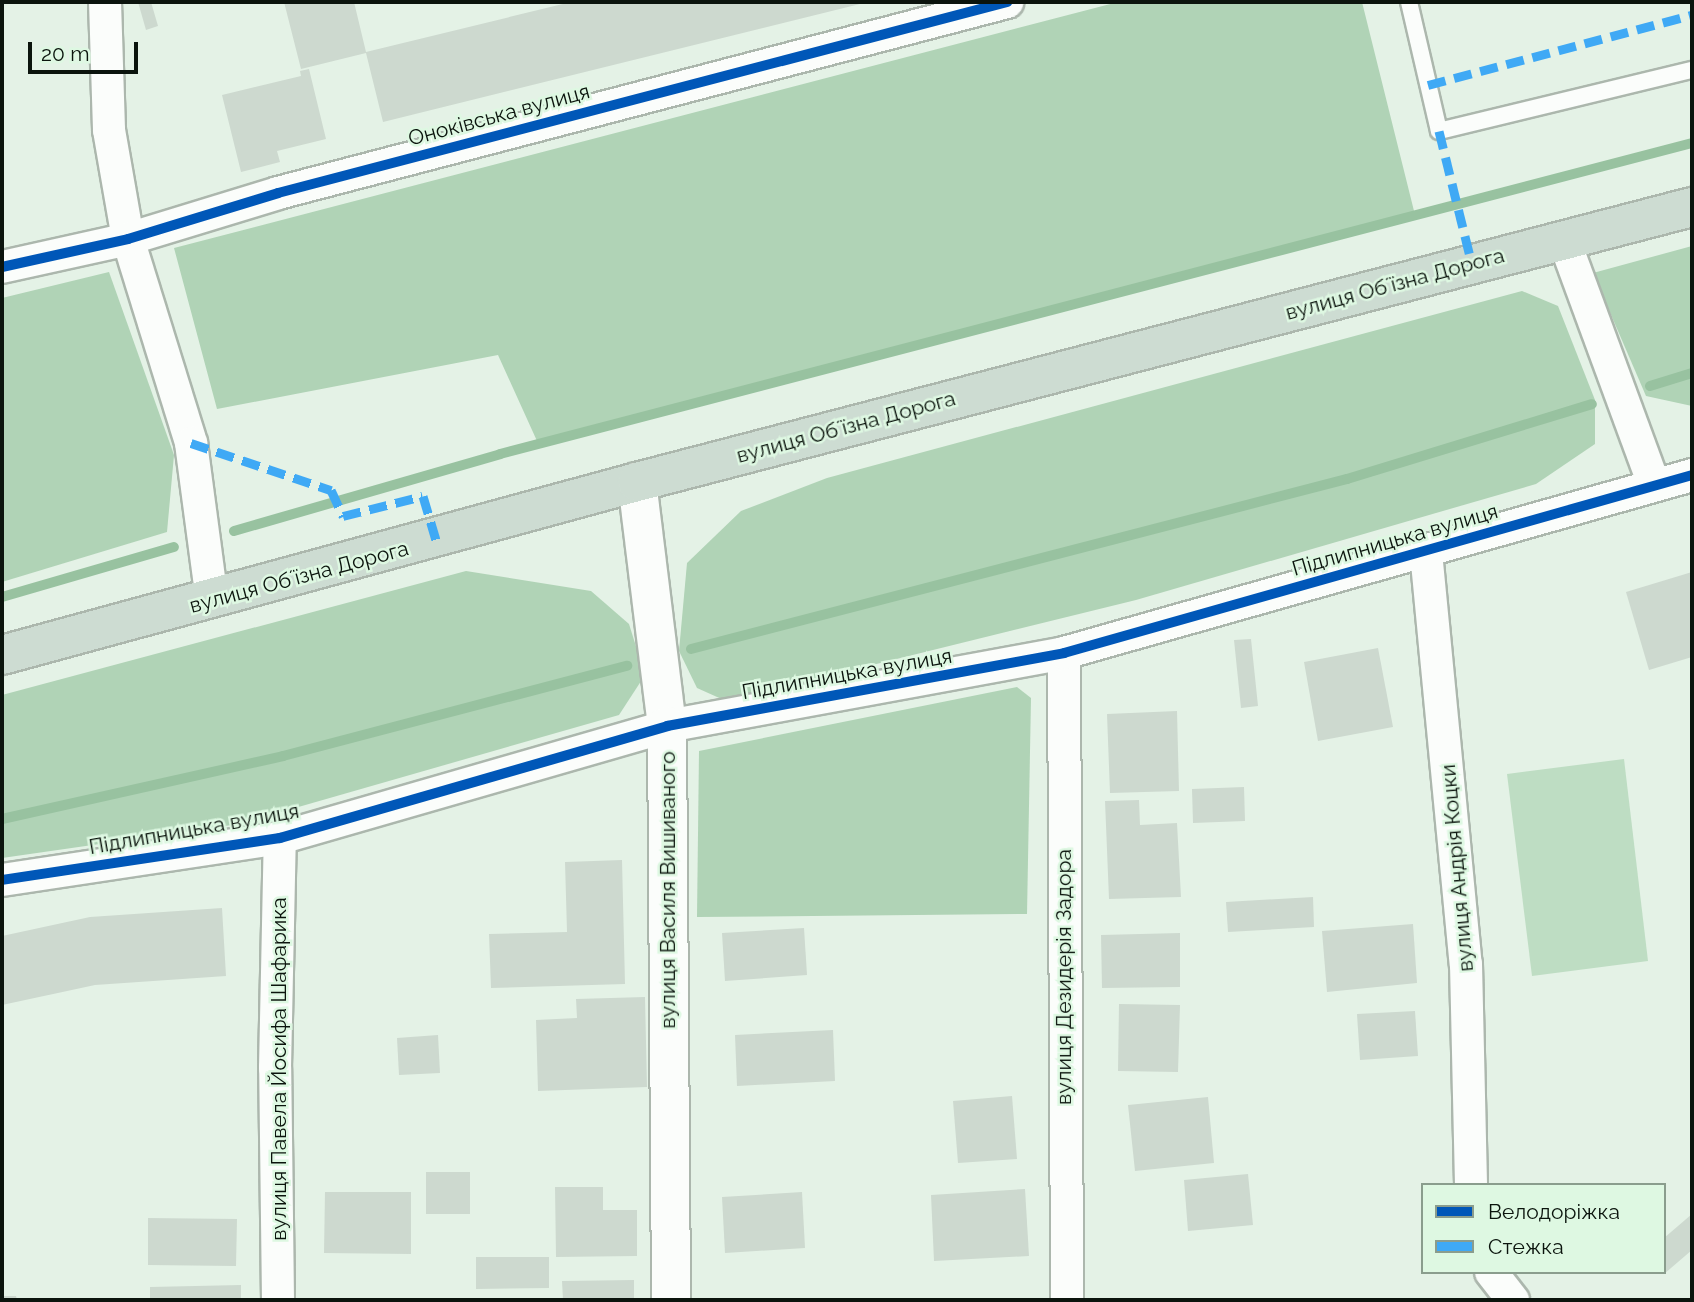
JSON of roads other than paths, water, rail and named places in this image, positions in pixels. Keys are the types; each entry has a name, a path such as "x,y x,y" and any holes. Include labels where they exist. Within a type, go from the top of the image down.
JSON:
{"highway":[{"name":"вулиця Обʼїзна Дорога","path":"2,655 212,600 637,482 1692,208"}],"street":[{"path":"105,2 108,130 128,239 191,443 212,600"},
{"name":"Оноківська вулиця","path":"2,267 128,239 292,190 1007,2"},
{"path":"1563,240 1654,485"},
{"name":"Підлипницька вулиця","path":"2,880 281,838 667,726 1065,653 1692,475"},
{"name":"вулиця Василя Вишиваного","path":"637,482 667,726 671,1300"},
{"name":"вулиця Андрія Коцки","path":"1426,552 1466,964 1471,1183"},
{"name":"вулиця Дезидерія Задора","path":"1065,653 1067,1300"},
{"name":"вулиця Павела Йосифа Шафарика","path":"278,1300 275,1068 281,838"}],"lane":[{"path":"1409,2 1439,131 1692,70"}],"waterway":[{"path":"234,531 500,454 1692,143"},
{"path":"1650,386 1692,373"},
{"path":"691,649 1347,479 1592,404"},
{"path":"2,597 174,547"},
{"path":"2,819 283,756 627,666"}]}
